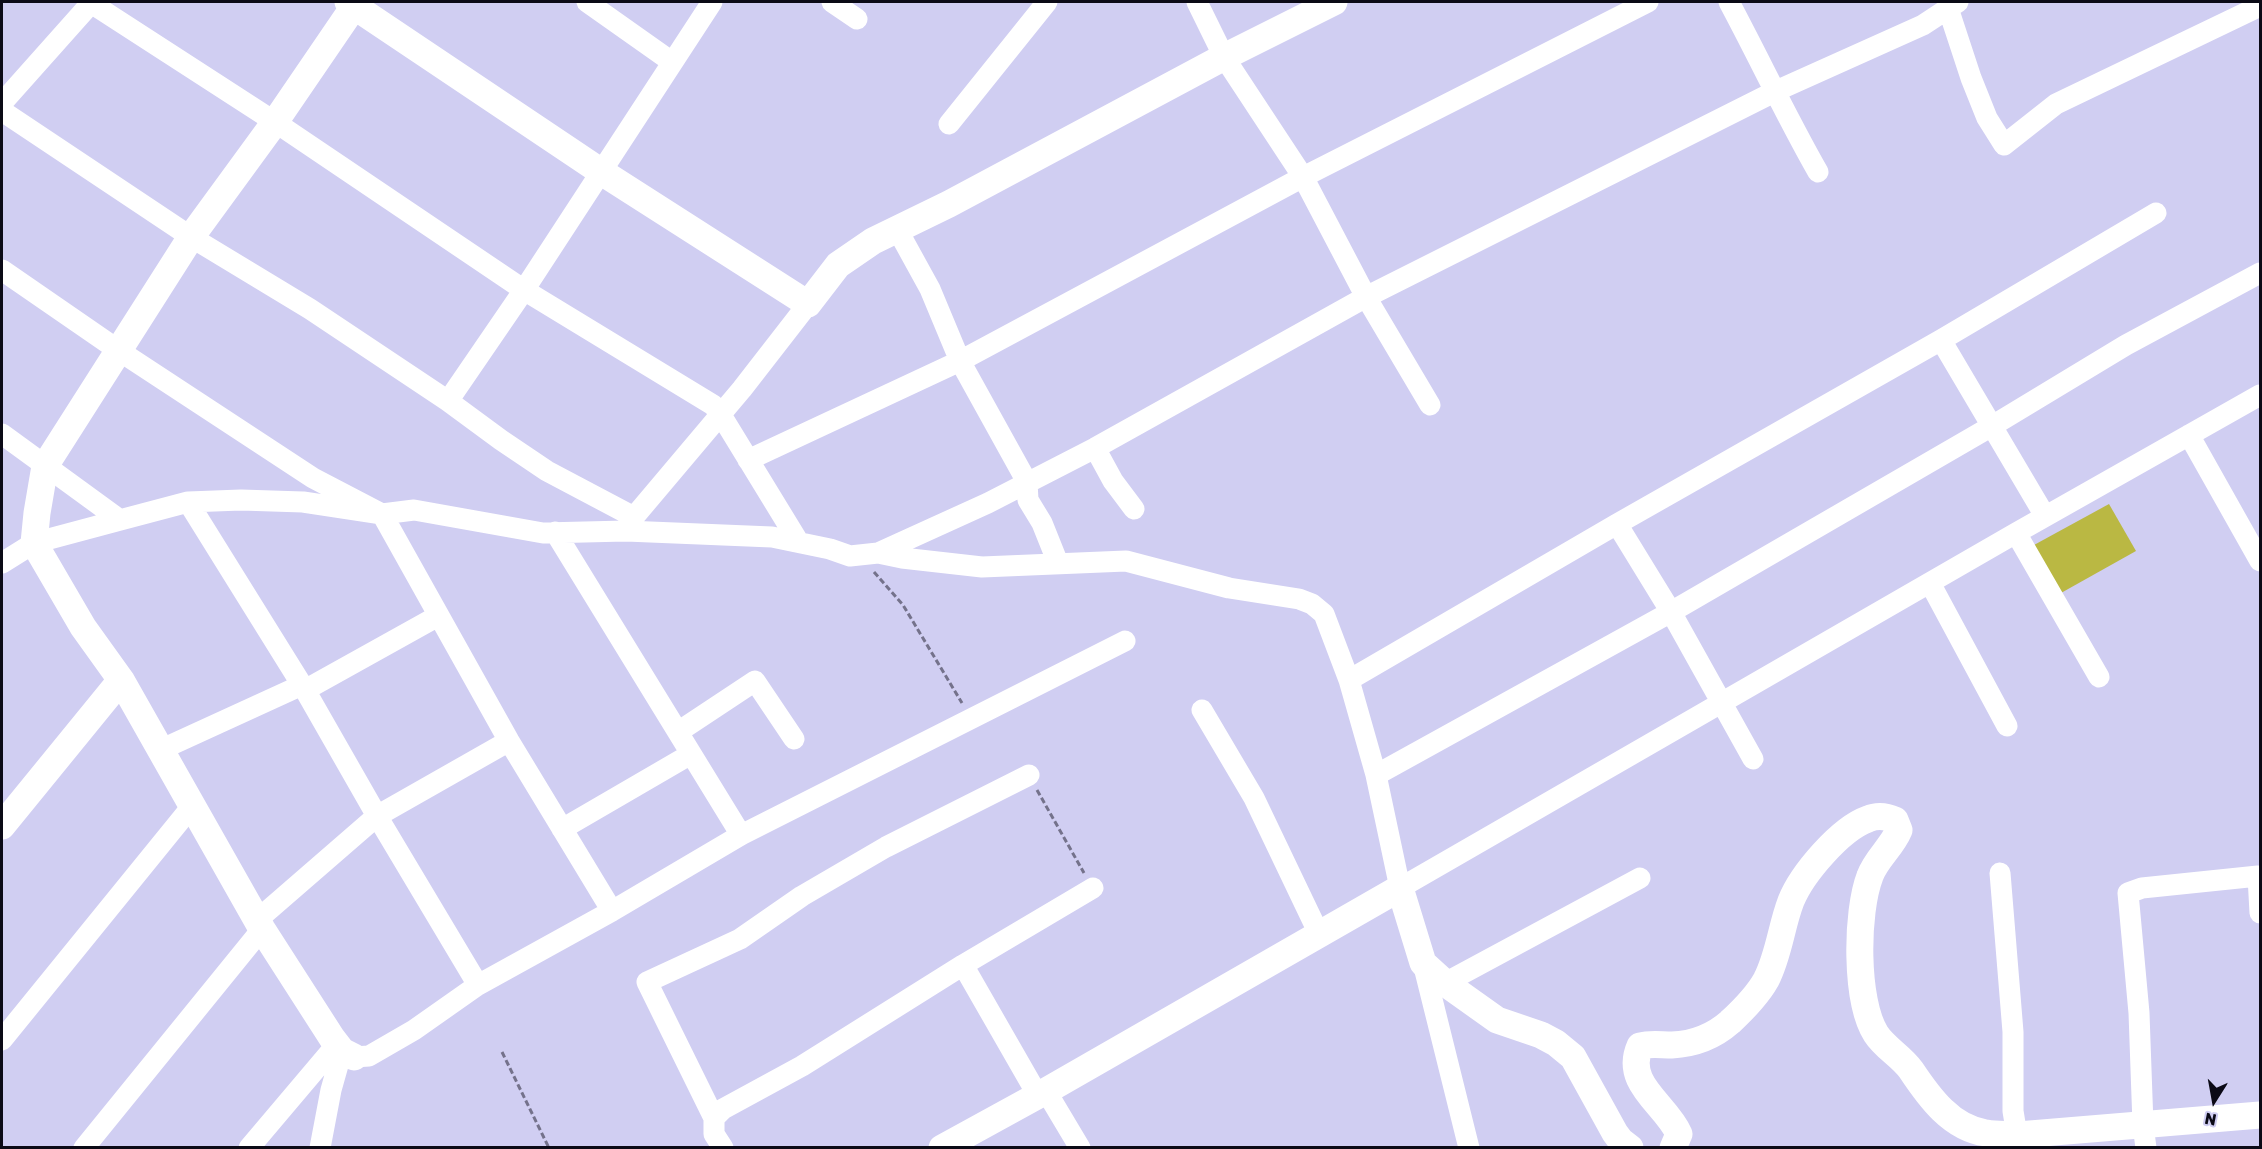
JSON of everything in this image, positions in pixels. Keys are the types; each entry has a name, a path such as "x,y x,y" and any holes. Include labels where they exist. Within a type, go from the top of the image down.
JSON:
{"street":[{"path":"2,103 91,2 524,290 713,405 798,541"},
{"path":"587,2 672,62"},
{"path":"448,401 524,290 712,2"},
{"path":"832,2 857,19"},
{"path":"949,124 1047,2"},
{"path":"1197,2 1224,57 1303,177 1366,297 1430,405"},
{"path":"630,524 721,415 838,266 873,241 949,204 1224,57 1334,2"},
{"path":"748,460 960,361 1303,177 1648,2"},
{"path":"1729,2 1776,91 1784,111 1818,172"},
{"path":"808,304 600,171 353,3 274,122 191,237 45,466 34,543 83,627 121,680 259,925 344,1051 369,1056 414,1030 478,985 741,835 1125,641"},
{"path":"878,553 988,503 1095,448 1366,297 1943,8 1987,118 2004,145 2056,104 2260,6"},
{"path":"2,111 191,237 310,309 448,401 547,471 630,524"},
{"path":"1349,680 1617,524 1941,340 2156,213"},
{"path":"897,229 930,289 960,361 1027,482 1028,500 1042,523 1058,563"},
{"path":"2,270 118,350 314,478 382,514 508,741 612,910"},
{"path":"1376,775 1671,612 1992,426 2126,345 2260,273"},
{"path":"1941,340 2045,516"},
{"path":"942,1148 1721,704 2016,532 2260,395"},
{"path":"2,434 120,520"},
{"path":"2189,435 2260,561"},
{"path":"1095,448 1113,481 1134,509"},
{"path":"2,563 34,543 188,502 242,500 303,502 382,514 414,510 543,533 630,524 772,537 798,541 850,556 878,553 982,567 1058,563 1076,565 1126,561 1229,588 1299,599 1312,604 1324,614 1349,680 1376,775 1400,888 1423,963 1469,1148"},
{"path":"188,502 303,688 376,816 478,985"},
{"path":"1617,524 1671,612 1753,759"},
{"path":"555,532 741,835"},
{"path":"2016,532 2099,677"},
{"path":"1930,583 2007,726"},
{"path":"160,750 303,688 438,615"},
{"path":"2,826 121,680"},
{"path":"678,732 755,681 794,739"},
{"path":"1202,710 1254,798 1319,934"},
{"path":"84,1148 259,925 376,816 508,741"},
{"path":"562,829 691,754"},
{"path":"723,1148 714,1134 714,1118 647,982 740,939 802,896 886,847 1029,775"},
{"path":"2,1040 192,806"},
{"path":"1680,1144 1675,1125 1652,1099 1641,1082 1636,1061 1640,1046 1689,1044 1704,1039 1730,1023 1765,981 1782,939 1790,902 1798,888 1839,838 1864,821 1885,816 1895,819 1899,830 1875,865 1865,892 1860,938 1862,993 1868,1017 1876,1034 1903,1059 1947,1116 1972,1130 2019,1141 2144,1136 2260,1115"},
{"path":"2000,873 2013,1032 2013,1111 2019,1141"},
{"path":"2144,1136 2139,1013 2128,893 2142,888 2258,876 2260,913"},
{"path":"1445,983 1640,878"},
{"path":"714,1118 723,1109 802,1066 963,965 1093,888"},
{"path":"1423,963 1445,983 1497,1020 1541,1035 1556,1043 1573,1057 1615,1133 1630,1148"},
{"path":"963,965 1042,1093 1080,1148"},
{"path":"249,1148 344,1051"},
{"path":"320,1148 331,1090 344,1051"}],"path":[{"path":"850,556 858,563 871,568 903,605 971,718"},
{"path":"1029,775 1093,888"},
{"path":"502,1052 549,1148"}],"shaded area":[{"path":"2109,504 2136,551 2061,593 2034,545"}]}
